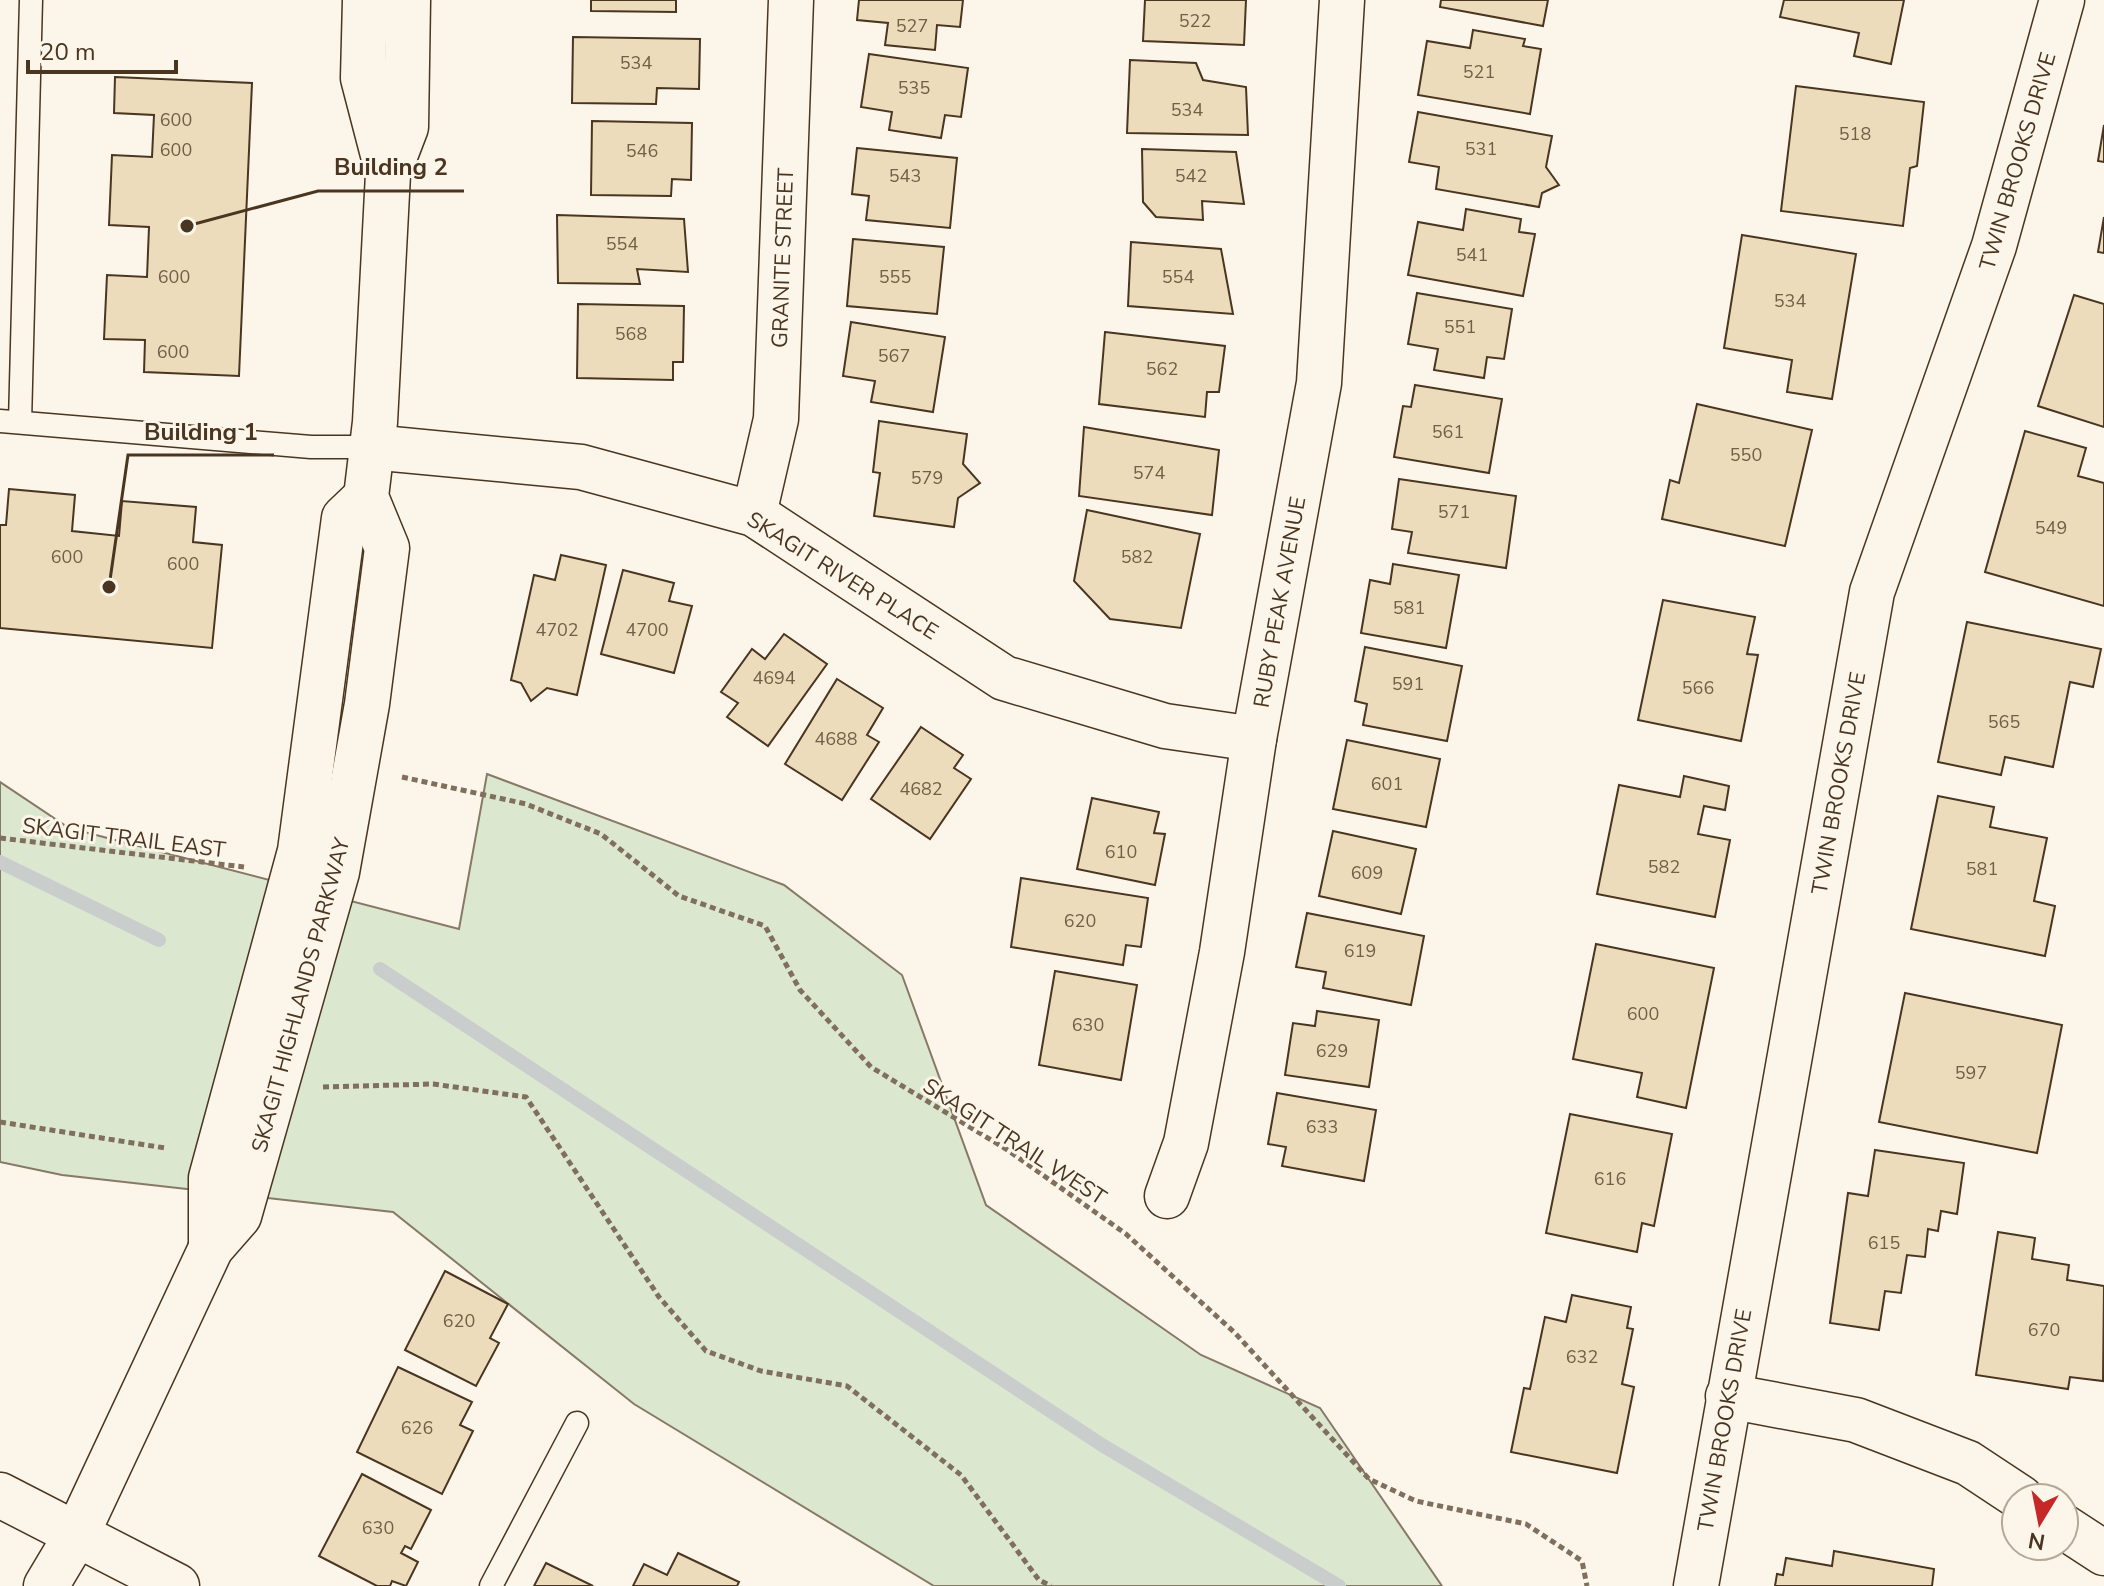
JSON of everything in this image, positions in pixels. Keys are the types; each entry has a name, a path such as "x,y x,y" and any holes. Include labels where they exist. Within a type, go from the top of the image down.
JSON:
{"street":[{"name":"SKAGIT HIGHLANDS PARKWAY","path":"46,1586 77,1534 211,1248 211,1178 300,851 344,518 366,497 375,422 388,174 363,78 365,0"},
{"name":"SKAGIT HIGHLANDS PARKWAY","path":"388,174 406,127 408,0"},
{"name":"GRANITE STREET","path":"754,514 776,419 791,0"},
{"name":"RUBY PEAK AVENUE","path":"1167,1196 1189,1129 1222,952 1254,739 1319,383 1342,0"},
{"name":"TWIN BROOKS DRIVE","path":"1696,1586 1872,592 1994,246 2062,0"},
{"name":"SKAGIT RIVER PLACE","path":"371,447 581,467 754,514 1004,678 1165,726 1254,739"},
{"path":"1728,1396 1856,1420 1968,1463 2000,1484"},
{"path":"0,1495 177,1586"},
{"path":"2080,1537 2104,1553"}],"lane":[{"path":"31,0 10,422 311,447 371,447"},
{"path":"491,1586 577,1423"}],"path":[{"name":"SKAGIT TRAIL WEST","path":"392,775 526,804 601,834 679,896 765,926 800,990 871,1067 1006,1149 1126,1234 1235,1333 1369,1479 1416,1501 1526,1524 1582,1561 1587,1586"},
{"name":"SKAGIT TRAIL EAST","path":"0,838 244,867"},
{"path":"322,1087 433,1084 526,1097 659,1297 706,1351 761,1371 847,1386 961,1475 1039,1580 1051,1586"},
{"path":"0,1122 165,1148"}],"green space":[{"path":"487,774 784,885 902,975 986,1205 1201,1355 1320,1408 1442,1586 934,1586 634,1404 393,1212 62,1175 0,1162 0,782 69,828 459,929"}],"building":[{"path":"591,0 676,0 676,12 591,11"},
{"path":"859,0 963,0 960,27 937,25 935,50 885,45 888,23 857,20"},
{"path":"1145,0 1246,0 1244,45 1143,41"},
{"path":"1441,0 1548,0 1543,26 1440,7"},
{"path":"1784,0 1904,0 1891,64 1854,56 1859,33 1780,17"},
{"path":"1473,30 1525,39 1523,46 1541,49 1530,114 1418,95 1427,41 1470,48"},
{"path":"573,37 700,39 699,89 657,88 656,104 572,103"},
{"path":"869,54 968,68 961,117 945,115 941,138 889,130 892,112 861,107"},
{"path":"1130,60 1196,63 1203,80 1246,87 1248,135 1127,133"},
{"path":"115,77 252,83 239,376 144,372 145,340 104,339 107,275 147,277 149,227 109,225 112,155 152,157 154,115 114,113"},
{"path":"1796,86 1924,102 1917,166 1910,168 1903,226 1781,211"},
{"path":"1418,112 1552,136 1546,167 1559,185 1542,193 1539,207 1436,189 1439,167 1409,162"},
{"path":"592,121 692,123 691,180 672,179 671,196 591,195"},
{"path":"2104,125 2104,162 2098,161"},
{"path":"857,148 957,158 950,228 866,220 869,196 852,194"},
{"path":"1142,149 1236,152 1244,204 1202,201 1203,220 1156,217 1143,202"},
{"path":"1466,209 1521,219 1519,232 1535,234 1523,296 1408,275 1418,222 1463,230"},
{"path":"557,215 684,219 688,272 637,269 640,284 558,283"},
{"path":"2104,217 2104,253 2098,252"},
{"path":"1742,235 1856,254 1832,399 1787,392 1792,360 1724,348"},
{"path":"853,239 944,247 937,314 847,306"},
{"path":"1131,242 1221,249 1233,314 1128,306"},
{"path":"1417,293 1512,309 1504,359 1487,357 1484,378 1434,370 1438,349 1408,344"},
{"path":"2074,295 2104,304 2104,427 2038,406"},
{"path":"578,304 684,306 683,362 673,362 673,380 577,378"},
{"path":"851,322 945,337 933,412 871,402 875,381 843,376"},
{"path":"1105,332 1225,346 1219,392 1207,392 1205,417 1099,404"},
{"path":"1415,385 1502,399 1489,473 1394,457 1403,406 1411,407"},
{"path":"1697,404 1812,430 1785,546 1662,519 1670,480 1679,483"},
{"path":"879,421 967,434 963,464 980,483 958,498 954,527 874,516 880,473 873,472"},
{"path":"1084,427 1219,450 1212,515 1079,496"},
{"path":"2025,431 2086,448 2078,476 2104,483 2104,606 1985,572"},
{"path":"1399,479 1516,496 1506,568 1408,553 1412,532 1392,529"},
{"path":"9,489 75,495 72,531 119,536 122,501 196,507 193,542 222,545 212,648 0,628 0,525 6,525"},
{"path":"1087,510 1200,534 1181,628 1110,619 1074,581"},
{"path":"561,555 606,565 577,695 547,688 531,701 521,683 511,680 534,575 555,580"},
{"path":"1393,564 1459,575 1446,648 1361,633 1370,580 1390,584"},
{"path":"623,570 674,583 669,601 692,606 674,673 601,654"},
{"path":"1663,600 1755,617 1747,654 1758,655 1741,741 1638,720"},
{"path":"1967,622 2101,649 2093,687 2070,682 2053,767 2005,757 2001,775 1938,762"},
{"path":"784,634 827,664 768,746 727,717 738,703 721,692 752,649 765,659"},
{"path":"1365,647 1462,666 1447,741 1363,725 1367,704 1355,701"},
{"path":"837,679 883,708 867,735 879,742 842,800 785,764"},
{"path":"921,727 963,755 954,768 971,779 930,839 871,799"},
{"path":"1347,740 1440,759 1426,827 1333,809"},
{"path":"1684,776 1729,786 1725,810 1704,806 1698,834 1730,840 1715,917 1597,894 1619,785 1680,797"},
{"path":"1938,796 1994,807 1990,827 2047,838 2034,901 2055,906 2045,956 1911,929"},
{"path":"1092,798 1159,812 1154,833 1165,834 1155,885 1077,869"},
{"path":"1333,831 1416,849 1401,914 1319,896"},
{"path":"1021,878 1148,898 1141,947 1126,945 1123,965 1011,947"},
{"path":"1307,913 1424,936 1411,1005 1323,988 1326,972 1296,967"},
{"path":"1596,944 1714,968 1686,1108 1637,1097 1642,1073 1573,1059"},
{"path":"1055,971 1137,985 1121,1080 1039,1065"},
{"path":"1905,993 2062,1025 2037,1153 1879,1122"},
{"path":"1317,1011 1379,1020 1369,1087 1285,1075 1293,1023 1315,1026"},
{"path":"1277,1093 1376,1110 1364,1181 1282,1166 1286,1147 1268,1144"},
{"path":"1570,1114 1672,1134 1654,1226 1642,1223 1637,1252 1546,1233"},
{"path":"1875,1150 1964,1163 1957,1214 1941,1211 1938,1231 1928,1229 1925,1257 1907,1255 1901,1293 1885,1291 1879,1330 1830,1323 1848,1193 1868,1196"},
{"path":"1998,1232 2035,1238 2032,1259 2069,1265 2067,1280 2104,1286 2103,1381 2070,1377 2068,1389 1976,1375"},
{"path":"445,1271 508,1304 490,1338 499,1343 476,1386 405,1350"},
{"path":"1572,1295 1631,1307 1627,1328 1633,1329 1622,1384 1634,1387 1617,1473 1511,1452 1524,1388 1530,1389 1545,1317 1566,1322"},
{"path":"398,1367 472,1402 460,1425 473,1431 442,1494 357,1452"},
{"path":"362,1474 431,1510 411,1549 405,1546 401,1553 418,1562 406,1586 392,1581 390,1586 377,1586 319,1556"},
{"path":"1834,1551 1934,1569 1932,1586 1775,1586 1777,1574 1783,1575 1786,1558 1832,1566"},
{"path":"678,1553 739,1582 737,1586 633,1586 644,1564 667,1575"},
{"path":"546,1563 593,1586 534,1586"}],"waterway":[{"path":"0,862 159,940"},
{"path":"380,969 1102,1445 1339,1586"}],"place":[{"name":"Building 2","path":"187,226"},
{"name":"Building 1","path":"109,587"}]}
